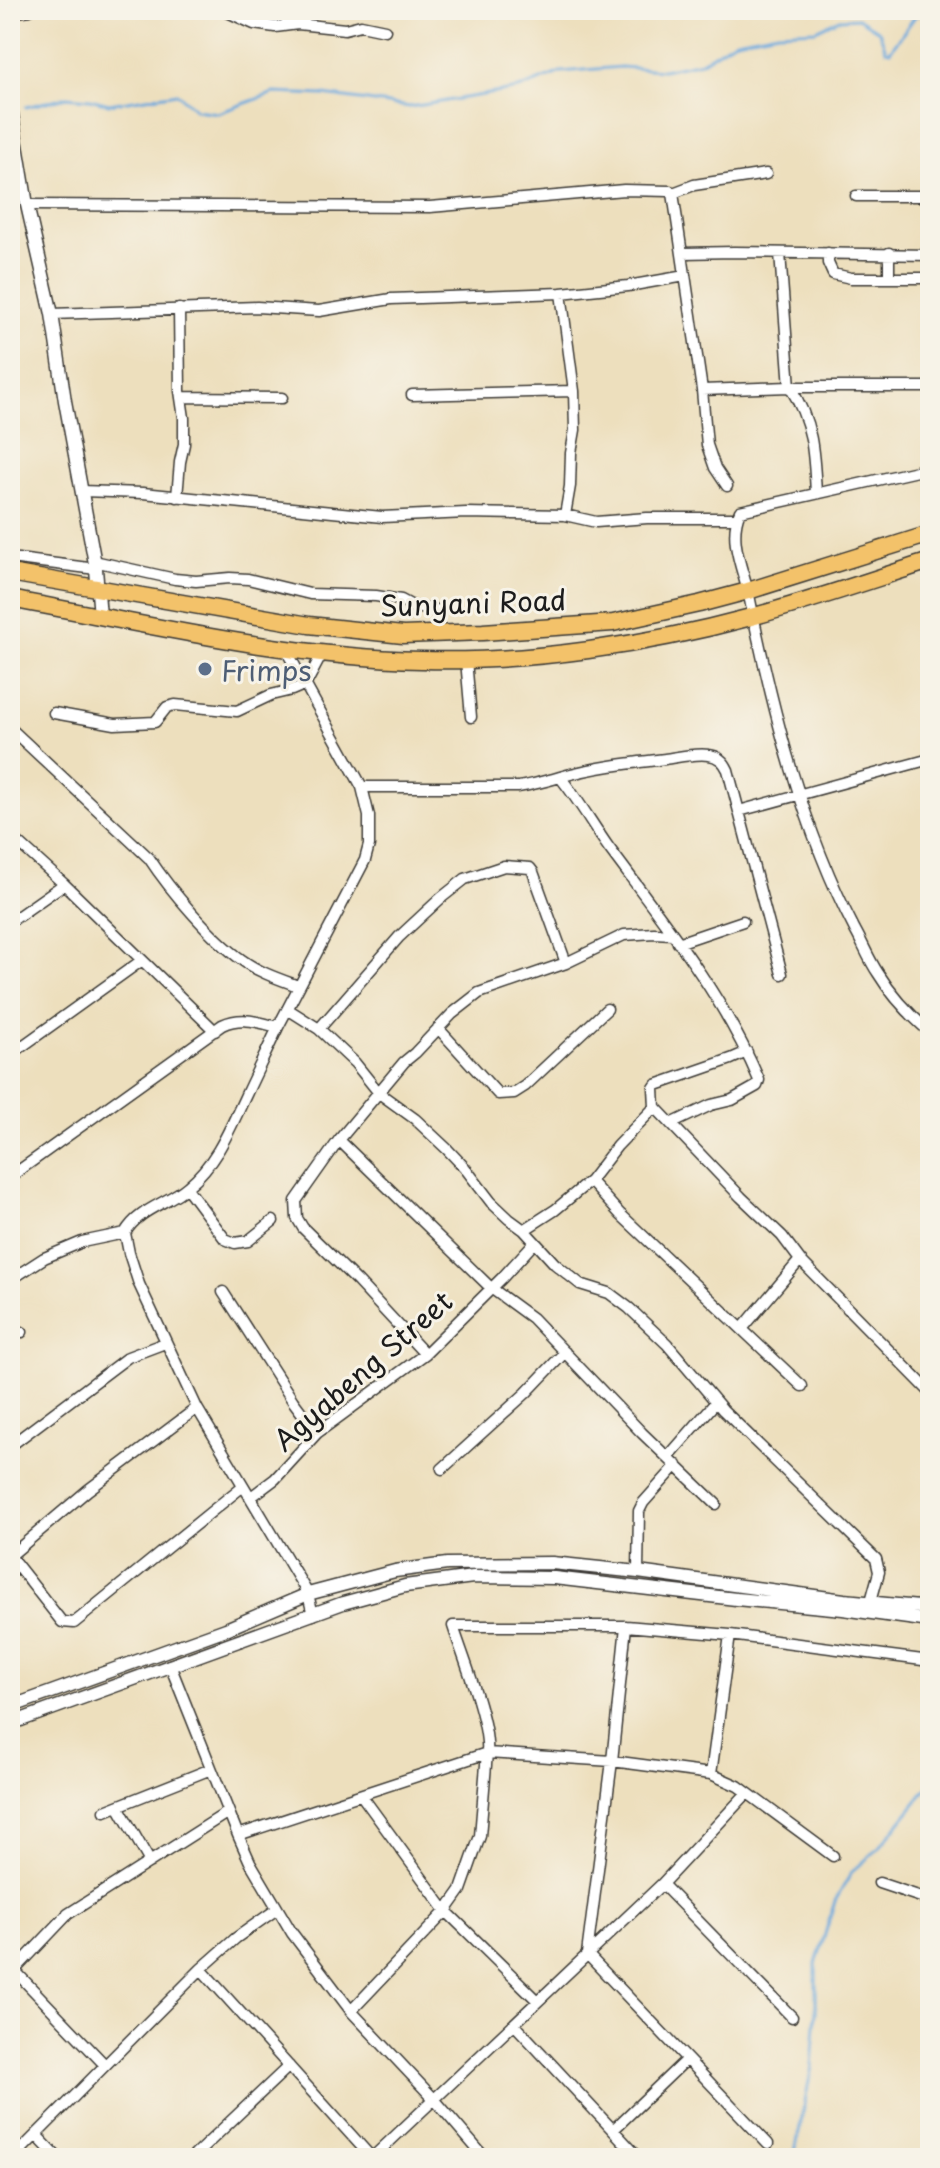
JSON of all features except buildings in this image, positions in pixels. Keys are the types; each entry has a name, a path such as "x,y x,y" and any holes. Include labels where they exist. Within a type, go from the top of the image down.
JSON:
{"main road":[{"name":"Sunyani Road","path":"10,573 309,625 403,635 613,623 748,591 930,534"},
{"path":"10,599 322,654 466,660 573,652 652,640 753,616 930,561"}],"street":[{"path":"10,13 30,10"},
{"path":"223,10 254,24 275,27 298,24 345,29 361,25 385,30"},
{"path":"10,103 27,205 52,314 95,565 100,616"},
{"path":"27,205 430,207 624,190 673,193 694,185 766,174"},
{"path":"673,193 707,445 715,468 727,486"},
{"path":"856,196 930,196"},
{"path":"683,253 930,255"},
{"path":"780,253 790,387 808,422 814,453 816,494"},
{"path":"828,253 833,274 851,278 930,278"},
{"path":"889,253 889,278"},
{"path":"52,314 257,307 319,311 391,299 561,293 685,276"},
{"path":"561,293 574,391 575,430 565,515"},
{"path":"177,497 184,444 179,309"},
{"path":"702,390 930,387"},
{"path":"412,395 574,391"},
{"path":"181,397 282,398"},
{"path":"930,468 740,511 736,536 774,708 800,795 837,896 877,973 907,1012 930,1032"},
{"path":"81,491 382,517 466,513 565,515 596,522 647,518 737,518"},
{"path":"10,558 95,565 196,581 248,579 310,594 376,596 436,610"},
{"path":"285,648 362,787 369,816 369,845 365,860 298,986 227,1137 187,1188 139,1217 125,1233 139,1284 165,1343 197,1408 308,1594 313,1615"},
{"path":"54,713 115,724 146,724 155,722 167,707 175,705 237,711 258,700 306,684 322,654"},
{"path":"466,660 471,717"},
{"path":"10,728 149,858 160,876 220,942 243,961 298,986"},
{"path":"362,787 518,787 634,763 711,755 725,764 782,974"},
{"path":"739,811 930,759"},
{"path":"560,777 729,1017 759,1080 757,1086 732,1100 711,1105 671,1124"},
{"path":"10,835 215,1031"},
{"path":"319,1029 399,937 441,898 465,879 504,866 530,868 533,872 566,963"},
{"path":"10,922 64,884"},
{"path":"425,1354 303,1228 297,1218 296,1201 339,1140 404,1062 479,993 566,963 624,935 654,933 675,938 743,921"},
{"path":"10,1055 141,961"},
{"path":"438,1028 498,1094 514,1093 607,1009"},
{"path":"289,1010 319,1029 355,1063 379,1093 415,1119 447,1149 491,1202 524,1230 555,1264 580,1284 609,1293 667,1344 716,1402 876,1559 879,1572 871,1601"},
{"path":"10,1177 234,1020 254,1019 278,1027"},
{"path":"747,1052 656,1085 655,1107 930,1392"},
{"path":"524,1230 555,1210 590,1181 617,1146 655,1107"},
{"path":"339,1140 491,1288 532,1318 642,1433 716,1504"},
{"path":"590,1181 620,1214 802,1386"},
{"path":"187,1188 225,1239 235,1243 248,1241 273,1221"},
{"path":"10,1280 44,1258 82,1242 125,1233"},
{"name":"Agyabeng Street","path":"251,1497 275,1479 317,1433 425,1354 535,1242"},
{"path":"742,1329 800,1260"},
{"path":"223,1292 317,1433"},
{"path":"10,1324 22,1332"},
{"path":"10,1446 128,1357 165,1343"},
{"path":"442,1469 526,1393 565,1352"},
{"path":"668,1457 716,1402"},
{"path":"197,1408 88,1490 10,1556 62,1622 74,1623 243,1486"},
{"path":"638,1572 639,1511 677,1465"},
{"path":"10,1707 226,1629 308,1594 395,1571 447,1564 552,1563 930,1608"},
{"path":"10,1724 381,1591 431,1581 473,1577 554,1578 930,1621"},
{"path":"351,2011 446,1911 461,1890 480,1836 488,1742 453,1626 626,1626 730,1635 930,1661"},
{"path":"587,1954 626,1626"},
{"path":"711,1774 730,1635"},
{"path":"170,1665 250,1862 292,1933 351,2011 485,2158"},
{"path":"238,1835 487,1753 612,1761 711,1774 738,1786 833,1856"},
{"path":"105,1811 211,1769"},
{"path":"201,1969 372,2158 662,1884 747,1793"},
{"path":"362,1796 446,1911 538,2001"},
{"path":"118,1806 150,1862"},
{"path":"105,2065 12,1973 68,1914 228,1812"},
{"path":"879,1883 930,1900"},
{"path":"662,1884 792,2017"},
{"path":"13,2158 201,1969 236,1938 277,1909"},
{"path":"587,1954 768,2144"},
{"path":"514,2024 639,2158"},
{"path":"613,2130 687,2059"},
{"path":"192,2158 289,2066"},
{"path":"36,2135 58,2158"}],"waterway":[{"path":"26,107 66,97 109,104 177,93 196,110 218,113 274,93 324,95 410,107 519,89 561,72 621,67 663,70 701,62 736,40 778,32 816,30 839,19 858,18 879,31 886,50 890,51 916,15 930,17"},
{"path":"794,2158 812,2066 816,1964 835,1901 852,1872 879,1848 930,1785"}],"place":[{"name":"Frimps","path":"205,669"}]}
